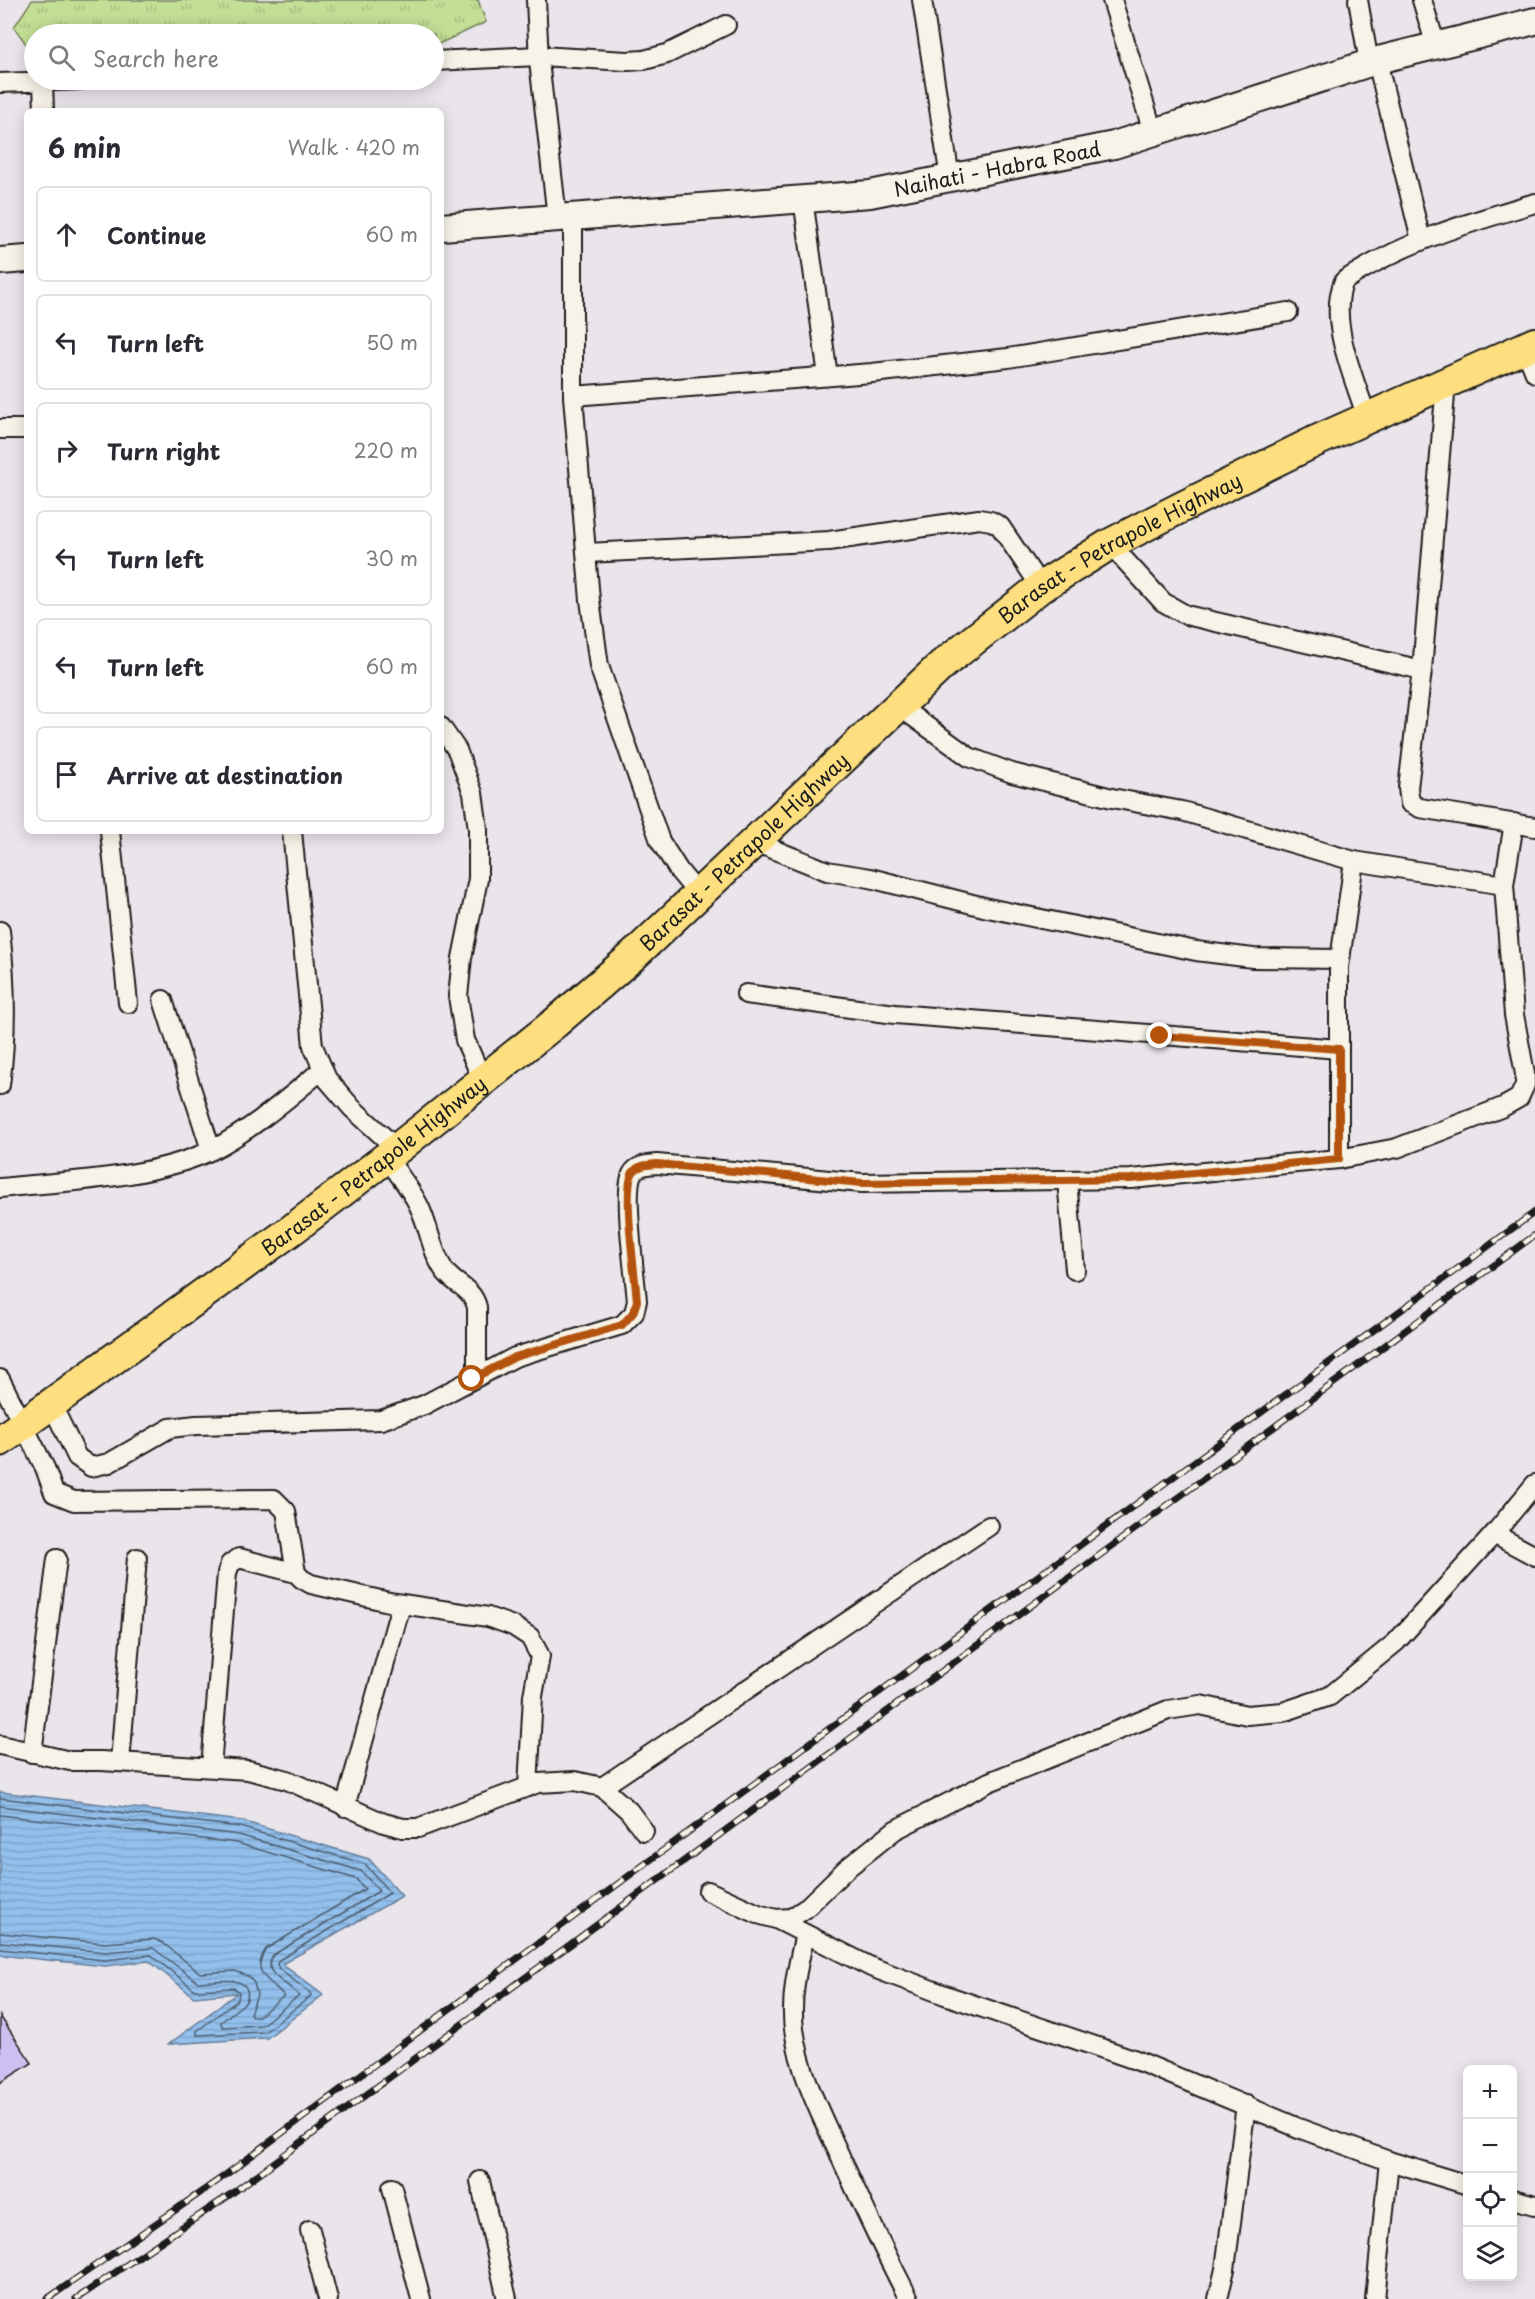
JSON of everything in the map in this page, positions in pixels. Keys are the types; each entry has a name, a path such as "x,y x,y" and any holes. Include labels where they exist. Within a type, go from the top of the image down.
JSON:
{"highway":[{"name":"Barasat - Petrapole Highway","path":"0,1441 293,1229 483,1081 634,955 943,664 1041,587 1110,544 1190,502 1367,418 1446,383 1532,355"}],"main road":[{"name":"Naihati - Habra Road","path":"444,227 870,194 1114,145 1373,62 1535,21"},
{"path":"0,261 24,259"}],"street":[{"path":"536,0 538,56 565,217 573,396 590,600 599,666 660,841 679,871 699,894"},
{"path":"922,0 950,178"},
{"path":"1112,0 1153,132"},
{"path":"1358,0 1421,240"},
{"path":"1422,0 1436,46"},
{"path":"444,61 538,56 644,60 668,54 726,25"},
{"path":"0,83 24,82"},
{"path":"44,90 45,108"},
{"path":"803,199 828,376"},
{"path":"1367,418 1342,339 1338,312 1340,289 1344,281 1407,245 1463,224 1535,203"},
{"path":"573,396 828,376 1008,358 1288,312"},
{"path":"1446,383 1422,670 1408,788 1410,803 1420,808 1535,827"},
{"path":"0,429 24,429"},
{"path":"587,553 829,541 979,519 991,521 1000,526 1041,587"},
{"path":"1110,544 1163,602 1186,615 1422,670"},
{"path":"897,705 969,757 1012,773 1112,798 1182,811 1354,861 1504,885"},
{"path":"444,731 457,750 473,793 478,829 478,879 462,958 458,996 465,1040 483,1081"},
{"path":"52,1405 77,1457 91,1467 109,1463 170,1428 195,1425 381,1420 424,1405 515,1357 622,1325 633,1313 637,1301 628,1191 633,1173 640,1166 657,1164 862,1183 1131,1179 1339,1159 1397,1148 1503,1107 1519,1098 1525,1085 1514,1015 1504,885 1514,823"},
{"path":"110,834 128,1003"},
{"path":"292,834 313,1046 327,1079 392,1153 418,1204 444,1269 456,1284 469,1291 474,1297 477,1307 477,1377"},
{"path":"754,842 827,871 870,878 988,908 1197,951 1253,958 1340,959"},
{"path":"1339,1159 1340,959 1354,861"},
{"path":"0,931 5,979 4,1059 0,1085"},
{"path":"746,994 906,1015 1339,1049"},
{"path":"163,1000 211,1150"},
{"path":"0,1188 149,1171 211,1150 258,1122 323,1069"},
{"path":"1067,1180 1075,1270"},
{"path":"0,1379 45,1468 54,1493 75,1501 274,1499 286,1511 296,1573"},
{"path":"776,1919 792,1918 805,1909 846,1869 895,1830 989,1782 1084,1743 1168,1710 1200,1705 1247,1715 1282,1712 1330,1696 1396,1642 1494,1534 1535,1484"},
{"path":"602,1787 989,1526"},
{"path":"1494,1534 1535,1556"},
{"path":"120,1762 137,1558"},
{"path":"211,1767 226,1573 231,1564 239,1558 296,1573 311,1584 401,1605 488,1617 513,1626 530,1637 540,1656 533,1696 528,1787"},
{"path":"32,1753 57,1559"},
{"path":"345,1807 401,1605"},
{"path":"0,1745 70,1761 248,1770 287,1780 345,1807 403,1828 418,1828 538,1783 575,1781 602,1787 628,1811 644,1830"},
{"path":"708,1891 776,1919 871,1967 945,1995 1136,2060 1301,2129 1389,2161 1463,2184"},
{"path":"805,1934 796,1972 794,1998 794,2027 798,2053 810,2089 907,2298"},
{"path":"1218,2299 1246,2105"},
{"path":"1375,2299 1389,2161"},
{"path":"480,2181 507,2299"},
{"path":"392,2188 421,2299"},
{"path":"1517,2200 1535,2205"},
{"path":"310,2230 328,2299"}],"green space":[{"path":"32,0 478,0 486,22 444,41 444,24 24,24 24,41 14,27"}],"water":[{"path":"0,1792 242,1821 369,1859 402,1896 282,1964 323,1995 267,2038 169,2044 237,1993 194,1997 149,1961 105,1966 0,1955"}],"building":[{"path":"0,2016 32,2063 0,2083"}],"railway":[{"path":"47,2299 220,2179 661,1852 1535,1212"},
{"path":"76,2299 231,2194 1535,1235"}],"route":[{"path":"472,1379 515,1357 622,1325 633,1313 637,1301 628,1191 633,1173 640,1166 657,1164 862,1183 1131,1179 1339,1159 1339,1049 1160,1036"}]}
